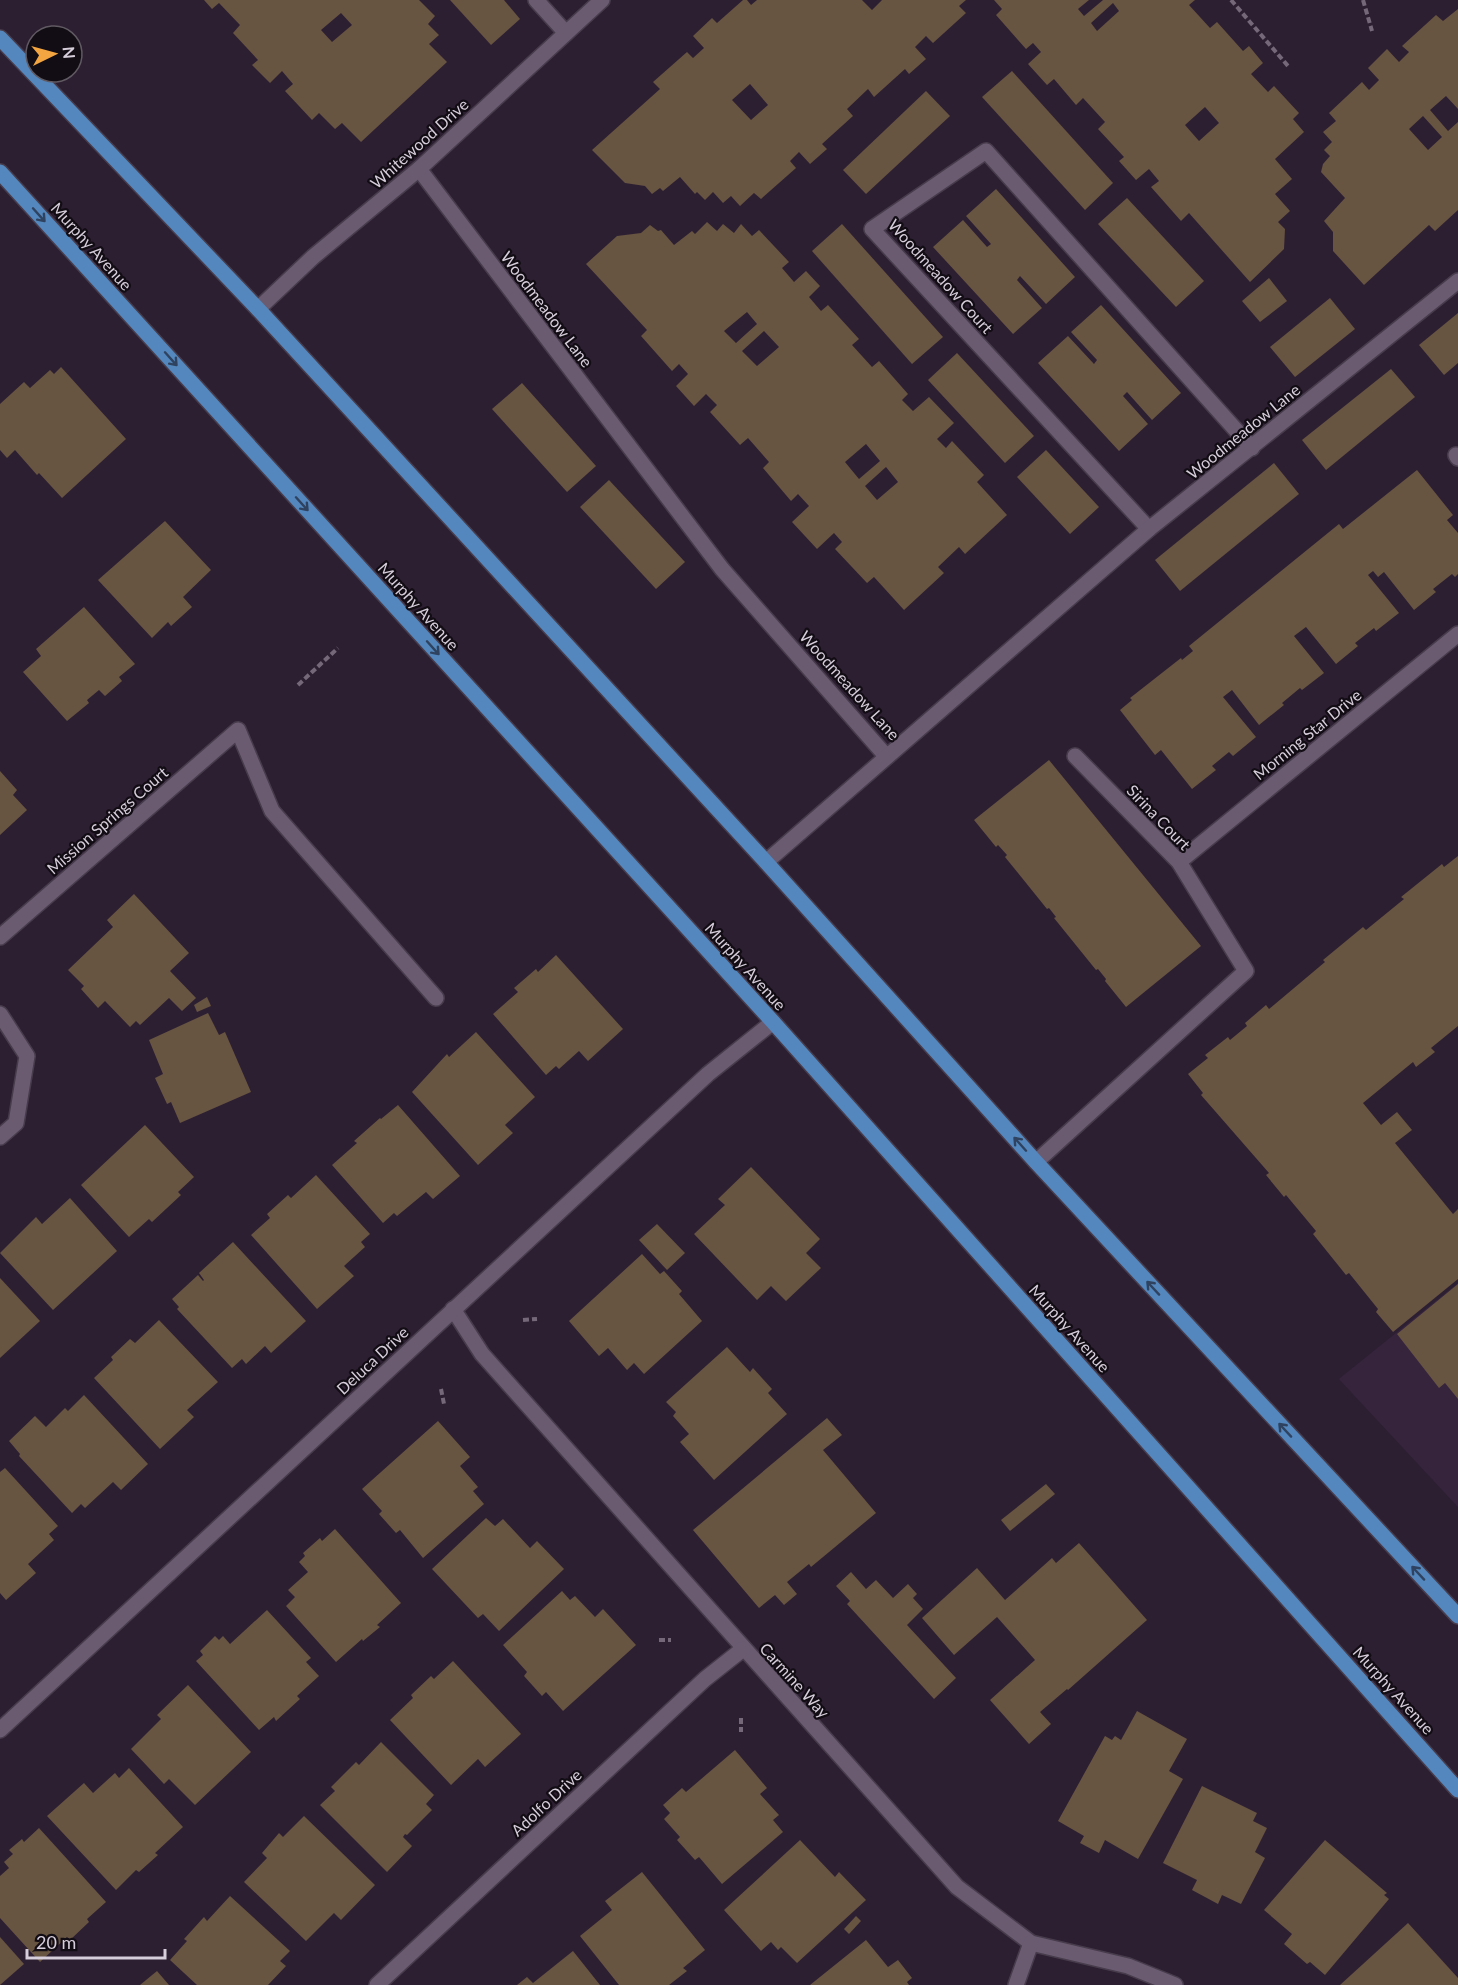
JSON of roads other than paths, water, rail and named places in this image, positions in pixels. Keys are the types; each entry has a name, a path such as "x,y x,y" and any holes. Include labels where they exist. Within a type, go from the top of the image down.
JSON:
{"main road":[{"path":"0,38 258,309 766,862 1036,1162 1458,1616"},
{"name":"Murphy Avenue","path":"0,172 773,1022 1458,1790"}],"street":[{"path":"536,0 566,33"},
{"name":"Whitewood Drive","path":"258,309 313,257 419,169 602,0"},
{"name":"Woodmeadow Court","path":"1149,529 872,229 986,151 1252,448"},
{"name":"Woodmeadow Lane","path":"419,169 722,569 886,756 1149,529 1458,281"},
{"name":"Morning Star Drive","path":"1179,862 1458,634"},
{"name":"Mission Springs Court","path":"0,936 238,730 272,811 436,998"},
{"path":"766,862 886,756"},
{"name":"Sirina Court","path":"1036,1162 1246,971 1179,862 1075,756"},
{"path":"0,1014 27,1056 16,1123 0,1137"},
{"name":"Deluca Drive","path":"0,1730 708,1074 773,1022"},
{"name":"Carmine Way","path":"453,1309 482,1354 957,1887 1031,1943 1128,1966 1175,1985"},
{"name":"Adolfo Drive","path":"376,1985 705,1679 743,1649"},
{"path":"1016,1985 1031,1943"}]}
